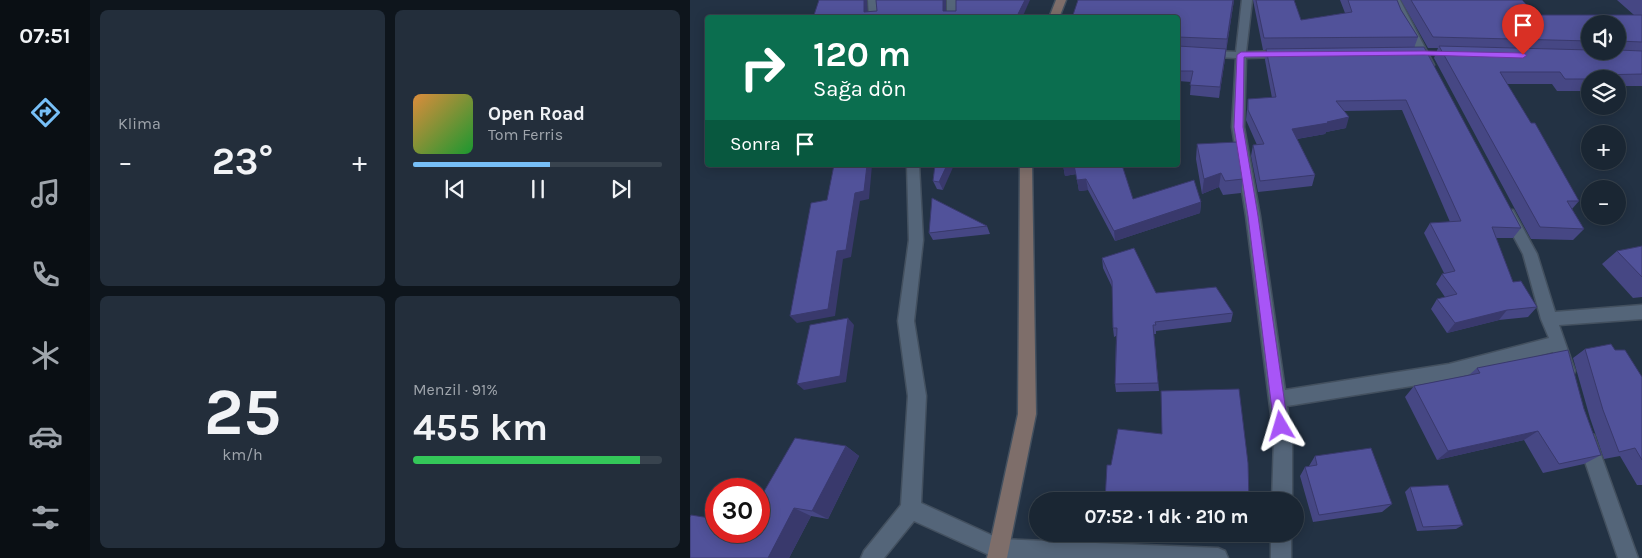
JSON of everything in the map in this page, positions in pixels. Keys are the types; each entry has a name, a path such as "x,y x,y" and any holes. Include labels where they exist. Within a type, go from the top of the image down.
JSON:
{"street":[{"path":"873,0 874,15"},
{"path":"952,0 952,15"},
{"path":"1055,15 1061,0"},
{"path":"1247,0 1241,55 1238,127 1253,216 1283,439 1282,492"},
{"path":"1395,0 1435,76"},
{"path":"1180,52 1241,55 1298,54"},
{"path":"872,558 911,509 918,396 906,321 916,240 912,167"},
{"path":"998,554 1027,414 1026,167"},
{"path":"1502,202 1530,254 1549,319 1559,343 1569,381"},
{"path":"1549,319 1642,312"},
{"path":"1278,399 1449,372 1559,343"},
{"path":"1582,428 1628,558"},
{"path":"911,509 998,554 1218,558"},
{"path":"1281,542 1281,558"}],"building":[{"path":"819,0 864,0 864,12 877,11 876,0 943,0 943,11 956,11 956,0 1025,0 1018,15 814,15"},
{"path":"1078,0 1233,0 1227,39 1180,37 1180,15 1073,15"},
{"path":"1256,0 1294,0 1301,20 1352,12 1348,0 1397,0 1418,37 1264,38"},
{"path":"1411,0 1522,0 1537,15 1581,15 1581,41 1433,37"},
{"path":"1626,15 1642,15 1642,42 1626,41"},
{"path":"1180,46 1226,49 1220,87 1190,85 1193,71 1180,71"},
{"path":"1439,46 1581,50 1581,60 1626,60 1626,50 1642,51 1642,74 1626,74 1626,70 1581,70 1581,79 1565,79 1560,72 1500,72 1531,123 1535,123 1579,201 1567,201 1584,229 1540,227"},
{"path":"1424,47 1521,228 1492,227 1513,282 1521,281 1537,307 1507,310 1455,323 1437,299 1457,294 1442,274 1455,271 1430,223 1461,221 1406,100 1336,101 1349,117 1328,123 1292,129 1315,175 1260,181 1253,145 1264,144 1248,110 1248,99 1276,97 1266,49"},
{"path":"1237,142 1243,179 1225,181 1221,173 1204,179 1197,144"},
{"path":"834,167 867,167 864,191 855,193 846,250 837,251 828,309 790,316 811,203 827,200"},
{"path":"935,167 946,167 939,182 933,181"},
{"path":"1074,167 1123,167 1133,199 1194,180 1201,202 1114,231 1086,179 1077,180"},
{"path":"932,198 987,226 929,233"},
{"path":"1642,246 1642,277 1617,251"},
{"path":"1134,248 1156,293 1216,287 1233,313 1155,322 1156,325 1153,325 1158,383 1115,384 1117,328 1113,328 1112,281 1102,258"},
{"path":"848,318 840,376 797,384 810,325"},
{"path":"1611,344 1615,350 1625,350 1642,377 1642,460 1635,448 1619,452 1603,410 1585,349"},
{"path":"1568,350 1584,409 1601,455 1559,464 1538,431 1448,451 1414,386 1480,373 1477,368"},
{"path":"1239,389 1248,463 1249,492 1106,492 1107,465 1111,465 1118,429 1162,434 1161,391"},
{"path":"795,438 846,446 812,511 794,508 768,558 690,558 691,515 705,517 705,543 770,543 770,481"},
{"path":"1371,448 1392,504 1319,515 1305,467 1317,465 1315,456"},
{"path":"1448,485 1463,525 1423,527 1410,487"}],"route":[{"path":"1281,426 1253,216 1238,127 1241,55 1424,53 1523,55"}]}
